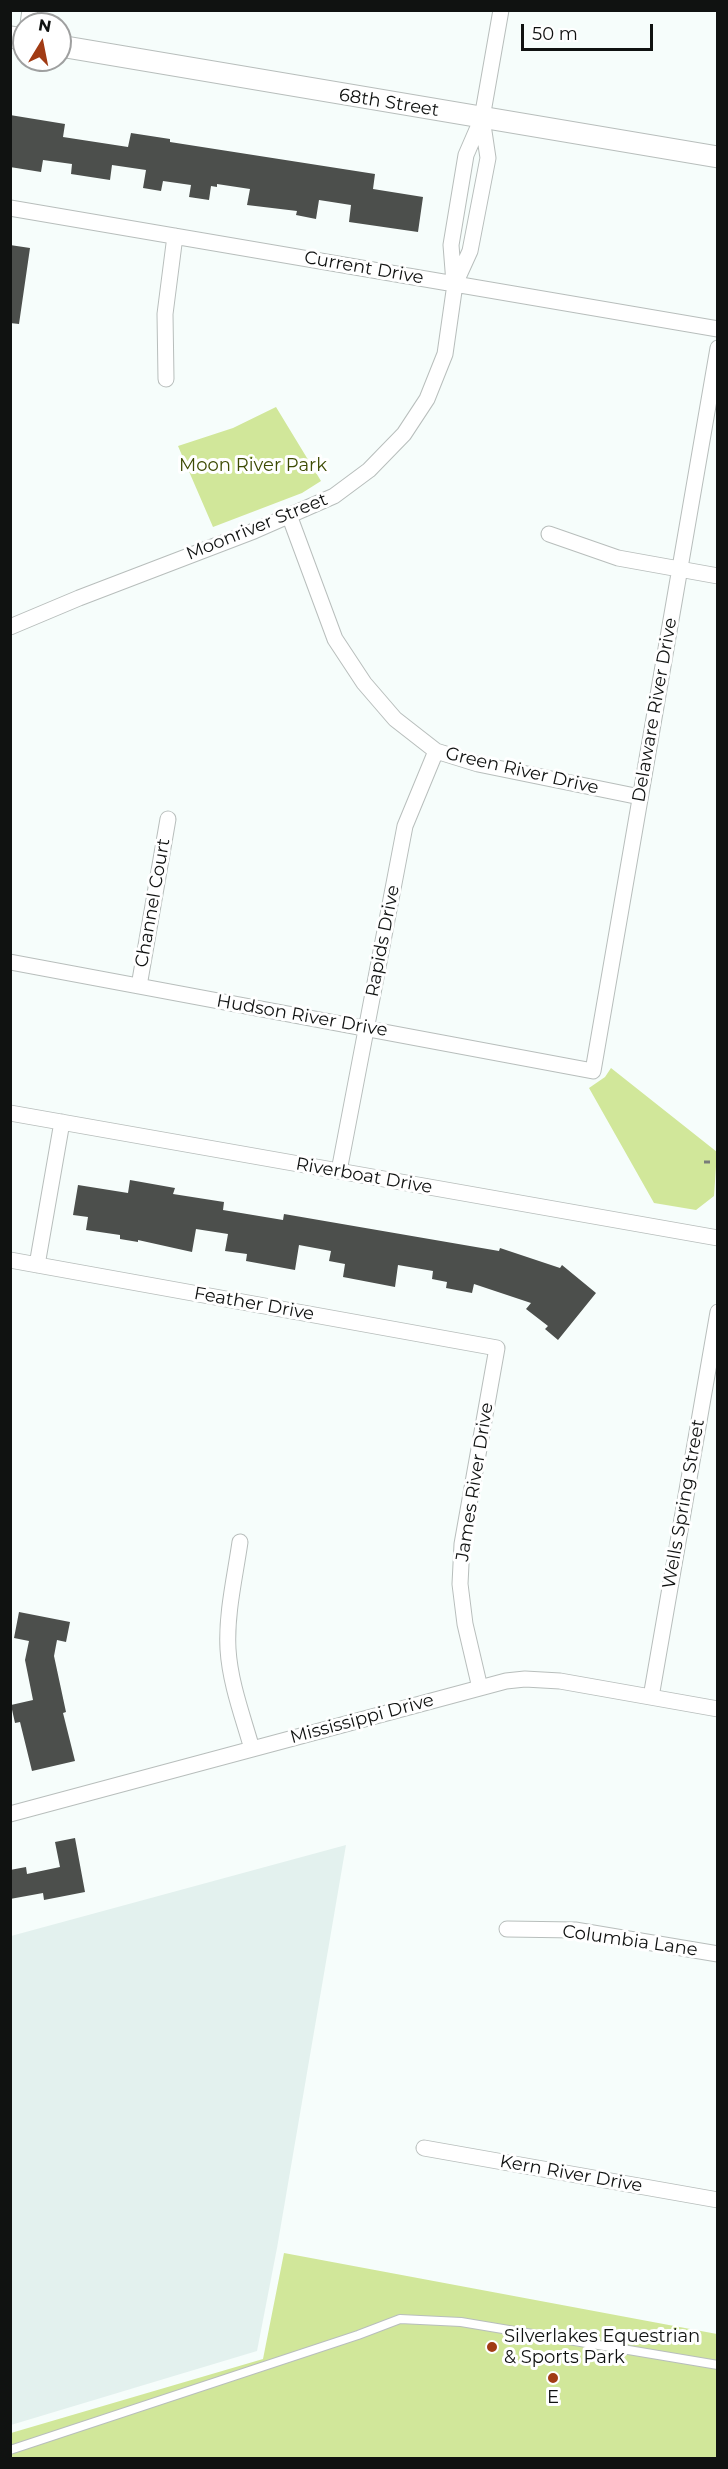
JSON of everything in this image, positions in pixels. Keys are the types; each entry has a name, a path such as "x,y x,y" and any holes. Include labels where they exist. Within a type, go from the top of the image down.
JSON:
{"street":[{"name":"Moonriver Street","path":"10,627 334,496 369,470 404,435 427,399 445,354 454,284 451,245 466,155 482,118 501,10"},
{"name":"68th Street","path":"72,48 717,158"},
{"name":"Moonriver Street","path":"454,284 470,250 488,158 482,118"},
{"name":"Current Drive","path":"10,208 717,329"},
{"path":"166,380 165,314 175,236"},
{"name":"Delaware River Drive","path":"593,1071 717,348"},
{"name":"Green River Drive","path":"290,515 335,639 364,683 395,719 436,751 478,764 640,797"},
{"path":"549,534 618,558 717,576"},
{"name":"Rapids Drive","path":"339,1171 405,826 436,751"},
{"name":"Channel Court","path":"139,986 168,819"},
{"name":"Hudson River Drive","path":"10,962 593,1071"},
{"name":"Riverboat Drive","path":"10,1113 717,1238"},
{"path":"38,1265 62,1122"},
{"name":"Feather Drive","path":"10,1260 497,1348"},
{"name":"Wells Spring Street","path":"651,1697 717,1312"},
{"name":"James River Drive","path":"480,1688 465,1624 460,1584 462,1544 497,1348"},
{"path":"240,1542 230,1609 228,1648 232,1674 252,1749"},
{"name":"Mississippi Drive","path":"10,1814 506,1681 537,1679 560,1681 717,1709"},
{"name":"Columbia Lane","path":"507,1929 576,1930 717,1954"},
{"name":"Kern River Drive","path":"424,2148 717,2200"}],"lane":[{"path":"10,2450 400,2319 460,2322 717,2365"}],"path":[{"path":"704,1162 712,1162"}],"shaded area":[{"path":"346,1845 277,2248 257,2351 11,2425 11,1936"}],"green space":[{"name":"Moon River Park","path":"276,407 321,481 302,493 213,527 178,446 233,428"},
{"path":"611,1068 717,1152 714,1196 696,1210 654,1203 589,1088 605,1077"},
{"name":"Silverlakes Equestrian & Sports Park","path":"284,2253 717,2334 717,2458 11,2458 11,2433 263,2359"}],"building":[{"path":"10,115 65,124 63,137 128,147 131,133 170,139 170,142 375,174 373,189 423,197 418,232 349,222 351,205 319,200 316,219 296,215 297,211 247,205 250,189 217,184 217,187 211,186 209,200 189,197 191,185 163,181 161,191 143,188 146,170 112,165 110,180 71,174 72,164 43,160 41,172 10,167"},
{"path":"10,245 30,248 19,324 10,323"},
{"path":"130,1180 175,1188 173,1194 224,1202 223,1210 283,1220 284,1214 499,1251 500,1248 560,1268 562,1265 596,1293 558,1340 545,1329 548,1326 526,1309 531,1303 474,1284 472,1293 446,1288 447,1282 432,1279 433,1271 398,1265 395,1287 343,1277 345,1264 329,1261 331,1251 299,1245 295,1270 246,1261 247,1254 225,1251 228,1234 196,1229 192,1252 138,1240 138,1242 120,1239 120,1235 86,1230 88,1217 73,1215 78,1185 128,1193"},
{"path":"19,1612 70,1622 66,1642 57,1640 54,1656 66,1712 63,1713 75,1761 32,1771 20,1722 15,1723 11,1705 33,1700 25,1660 29,1641 14,1638"},
{"path":"75,1838 85,1892 44,1900 43,1893 10,1899 10,1870 26,1867 27,1874 60,1867 55,1842"}],"place":[{"name":"Silverlakes Equestrian & Sports Park","path":"492,2347"},
{"name":"E","path":"553,2378"}]}
